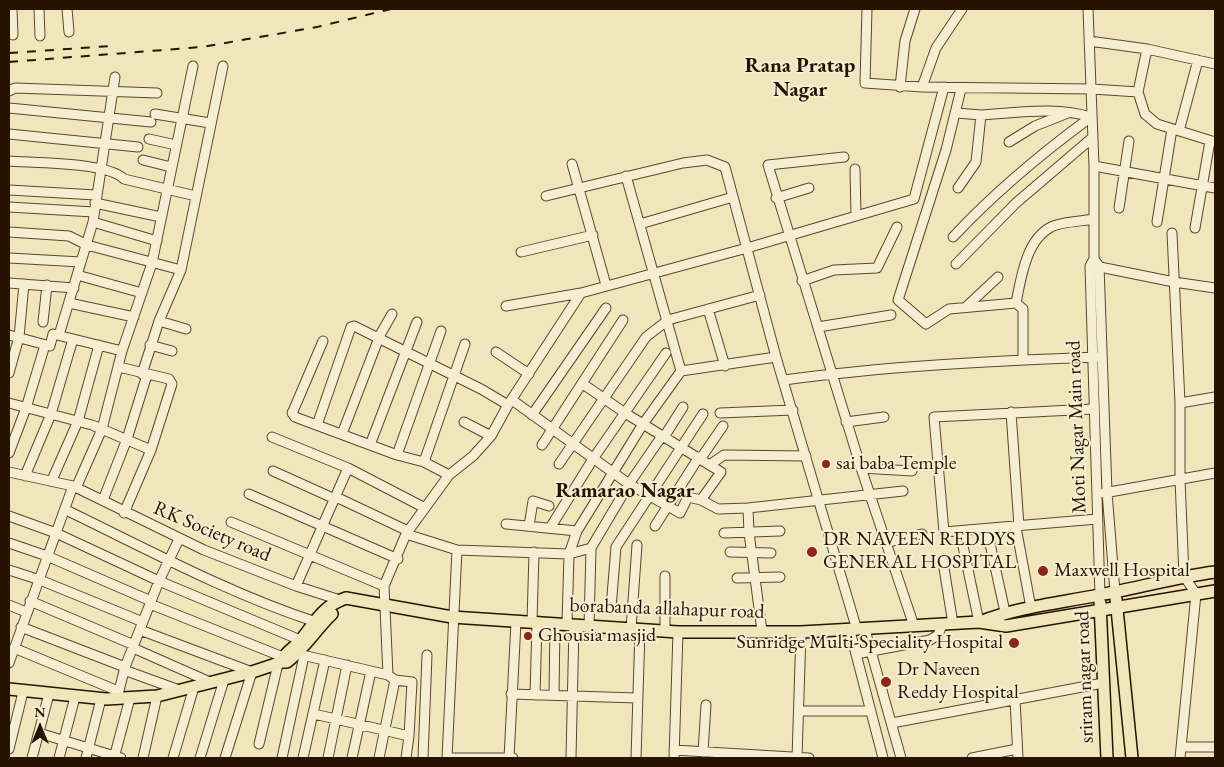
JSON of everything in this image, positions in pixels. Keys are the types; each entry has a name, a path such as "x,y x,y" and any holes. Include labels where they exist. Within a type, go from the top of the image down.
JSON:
{"main road":[{"name":"borabanda allahapur road","path":"979,622 1005,612 1115,592 1184,576 1215,572"},
{"name":"borabanda allahapur road","path":"340,600 384,604 452,617 516,622 678,632 800,632 979,622 1006,626 1101,608 1215,591"},
{"name":"sriram nagar road","path":"1115,592 1132,758"},
{"name":"sriram nagar road","path":"1100,595 1107,758"},
{"path":"281,661 287,662 301,655 313,621 340,600"},
{"path":"9,689 75,697 102,699 118,695 130,698 157,696 224,680 281,661 337,610 350,605 355,600"}],"street":[{"path":"12,9 13,35"},
{"path":"39,9 40,36"},
{"path":"67,9 68,32"},
{"path":"867,9 865,83 900,87 1092,89 1138,92"},
{"path":"900,87 905,41 915,9"},
{"path":"922,87 936,48 962,9"},
{"name":"Moti Nagar Main road","path":"1088,9 1094,166 1094,263 1091,357 1100,595"},
{"path":"1089,41 1147,49 1215,64"},
{"path":"1147,49 1138,92 1145,114 1158,124 1213,141 1202,186 1195,228"},
{"path":"1157,222 1163,178 1198,60"},
{"path":"9,663 14,648 13,637 21,626 40,580 56,533 102,429 122,351 152,263 193,66"},
{"path":"103,500 127,439 150,346 181,270 223,66"},
{"path":"59,335 87,245 95,208 115,77"},
{"path":"506,306 581,293 747,248 914,198 944,87"},
{"path":"9,91 15,88 157,93"},
{"path":"961,88 957,113 908,276 898,300 926,324 949,309 1016,303 1023,309 1023,359"},
{"path":"9,108 109,118 181,118 210,124"},
{"path":"957,113 981,115 1073,111 1091,117"},
{"path":"1010,142 1036,126 1073,111"},
{"path":"958,188 976,162 981,115"},
{"path":"953,237 970,219 1053,144 1091,117"},
{"path":"9,134 138,147"},
{"path":"956,264 1016,203 1092,138"},
{"path":"149,139 176,145"},
{"path":"1119,208 1129,141"},
{"path":"844,157 768,165 776,198 818,327 846,422 914,626"},
{"path":"143,160 171,168"},
{"path":"546,196 683,163 706,160 725,166 776,357 857,630 872,652 901,758"},
{"path":"9,161 101,168 118,172 124,179 167,191 196,196"},
{"path":"572,164 606,285"},
{"path":"1094,166 1215,188"},
{"path":"855,169 856,215"},
{"path":"626,176 681,371"},
{"path":"776,198 809,188"},
{"path":"9,190 95,208 161,217"},
{"path":"640,224 733,198"},
{"path":"9,207 95,208 157,240"},
{"path":"1016,303 1022,273 1032,246 1052,226 1094,219"},
{"path":"802,281 834,270 877,268 897,227"},
{"path":"9,232 69,236 87,245 181,270"},
{"path":"1172,233 1180,403 1180,479 1184,576 1196,594 1180,758"},
{"path":"521,252 593,235"},
{"path":"9,258 81,262"},
{"path":"1094,263 1174,282 1215,288"},
{"name":"Moti Nagar Main road","path":"1094,263 1102,356 1107,492 1115,592"},
{"path":"78,275 142,293"},
{"path":"966,307 998,277"},
{"path":"9,283 74,288"},
{"path":"9,374 19,337 24,284"},
{"path":"43,322 47,285"},
{"path":"379,758 385,732 392,678 384,604 384,586 398,559 406,534 449,475 473,456 491,436 581,293"},
{"path":"559,464 646,337 668,320 760,295"},
{"path":"69,304 134,317"},
{"path":"532,415 606,308"},
{"path":"708,309 725,366"},
{"path":"342,434 379,339 392,314"},
{"path":"818,327 891,315"},
{"path":"542,445 623,320"},
{"path":"159,321 186,328"},
{"path":"370,445 416,322"},
{"path":"317,425 351,327 358,327 532,415 629,484 680,512 688,497 701,500 718,509 748,508 903,491"},
{"path":"397,455 441,331"},
{"path":"9,335 50,346 53,334 122,351"},
{"path":"25,476 52,414 73,339"},
{"path":"323,341 292,413 295,417 397,455 424,462 449,475"},
{"path":"424,462 465,344"},
{"path":"9,453 26,408 45,345"},
{"path":"52,480 78,420 99,345"},
{"path":"150,346 172,351"},
{"path":"496,352 529,374"},
{"path":"550,528 593,460 666,353"},
{"path":"784,380 831,374 1023,359 1102,356"},
{"path":"554,695 565,624 569,554 577,531 643,424 681,371 776,357"},
{"path":"119,367 169,379 172,384 151,450 124,512"},
{"path":"583,384 625,413 711,464 721,472 701,500"},
{"path":"1180,403 1215,397"},
{"path":"9,404 78,420 151,450"},
{"path":"589,626 591,548 629,484 683,408"},
{"path":"1093,408 934,417 942,529 947,533 1097,519"},
{"path":"720,413 793,410"},
{"path":"1011,412 1018,527 1031,608"},
{"path":"610,608 616,547 703,414"},
{"path":"846,422 884,417"},
{"path":"464,422 491,436"},
{"path":"655,526 723,426"},
{"path":"272,438 348,468 425,508"},
{"path":"711,464 724,455 806,456"},
{"path":"296,586 348,468"},
{"path":"861,468 912,471"},
{"path":"273,471 335,499 336,497 408,531 406,534"},
{"name":"RK Society road","path":"9,472 52,480 75,487 179,539 296,586 340,600"},
{"path":"1096,494 1215,473"},
{"path":"249,494 398,559"},
{"path":"529,526 533,501 549,506"},
{"path":"748,508 754,577 762,631"},
{"path":"66,510 170,560 286,612 313,621"},
{"path":"9,516 56,533 159,581 304,642"},
{"path":"231,522 384,586"},
{"path":"506,524 577,531"},
{"path":"987,530 1005,612"},
{"path":"724,533 780,531"},
{"path":"960,532 979,622"},
{"path":"406,534 457,550 569,554 591,548"},
{"path":"885,543 922,534"},
{"path":"14,648 118,695 125,668 150,603 179,539"},
{"path":"9,543 47,556 281,661 259,744"},
{"path":"636,758 637,545"},
{"path":"457,550 452,617 447,758 511,758 516,622"},
{"path":"534,552 535,695"},
{"path":"730,552 771,552"},
{"path":"856,654 930,640 948,625 943,562"},
{"path":"9,570 40,580 142,626 252,672 225,758"},
{"path":"665,576 665,631"},
{"path":"737,578 780,577"},
{"path":"30,601 134,646 210,682"},
{"path":"9,605 26,612"},
{"path":"565,624 573,695 571,758"},
{"path":"21,626 179,690"},
{"path":"857,630 856,654 883,758"},
{"path":"678,632 674,754 703,752 809,758"},
{"path":"797,758 800,632"},
{"path":"282,758 301,655 412,682 410,736 406,758"},
{"path":"423,758 427,655"},
{"path":"303,758 325,660"},
{"path":"328,758 347,665"},
{"path":"352,758 371,671"},
{"path":"200,758 224,680"},
{"path":"892,723 1103,682"},
{"path":"172,758 194,687"},
{"path":"9,749 23,692"},
{"path":"32,758 49,694"},
{"path":"512,694 637,698"},
{"path":"143,758 157,696"},
{"path":"59,758 75,697"},
{"path":"39,733 116,758 130,698"},
{"path":"86,758 102,699"},
{"path":"972,758 1017,754 1015,699"},
{"path":"703,752 706,705"},
{"path":"799,710 871,711"},
{"path":"314,714 385,732 410,736"},
{"path":"1182,747 1215,747"}],"railway":[{"path":"9,62 202,47 317,27 391,9"},
{"path":"9,53 111,46"}],"place":[{"name":"sai baba Temple","path":"826,464"},
{"name":"DR NAVEEN REDDYS GENERAL HOSPITAL","path":"812,552"},
{"name":"Maxwell Hospital","path":"1043,571"},
{"name":"Ghousia masjid","path":"528,636"},
{"name":"Sunridge Multi-Speciality Hospital","path":"1014,643"},
{"name":"Dr Naveen Reddy Hospital","path":"886,682"}],"district":[{"name":"Rana Pratap Nagar","path":"800,78"},
{"name":"Ramarao Nagar","path":"625,491"}]}
